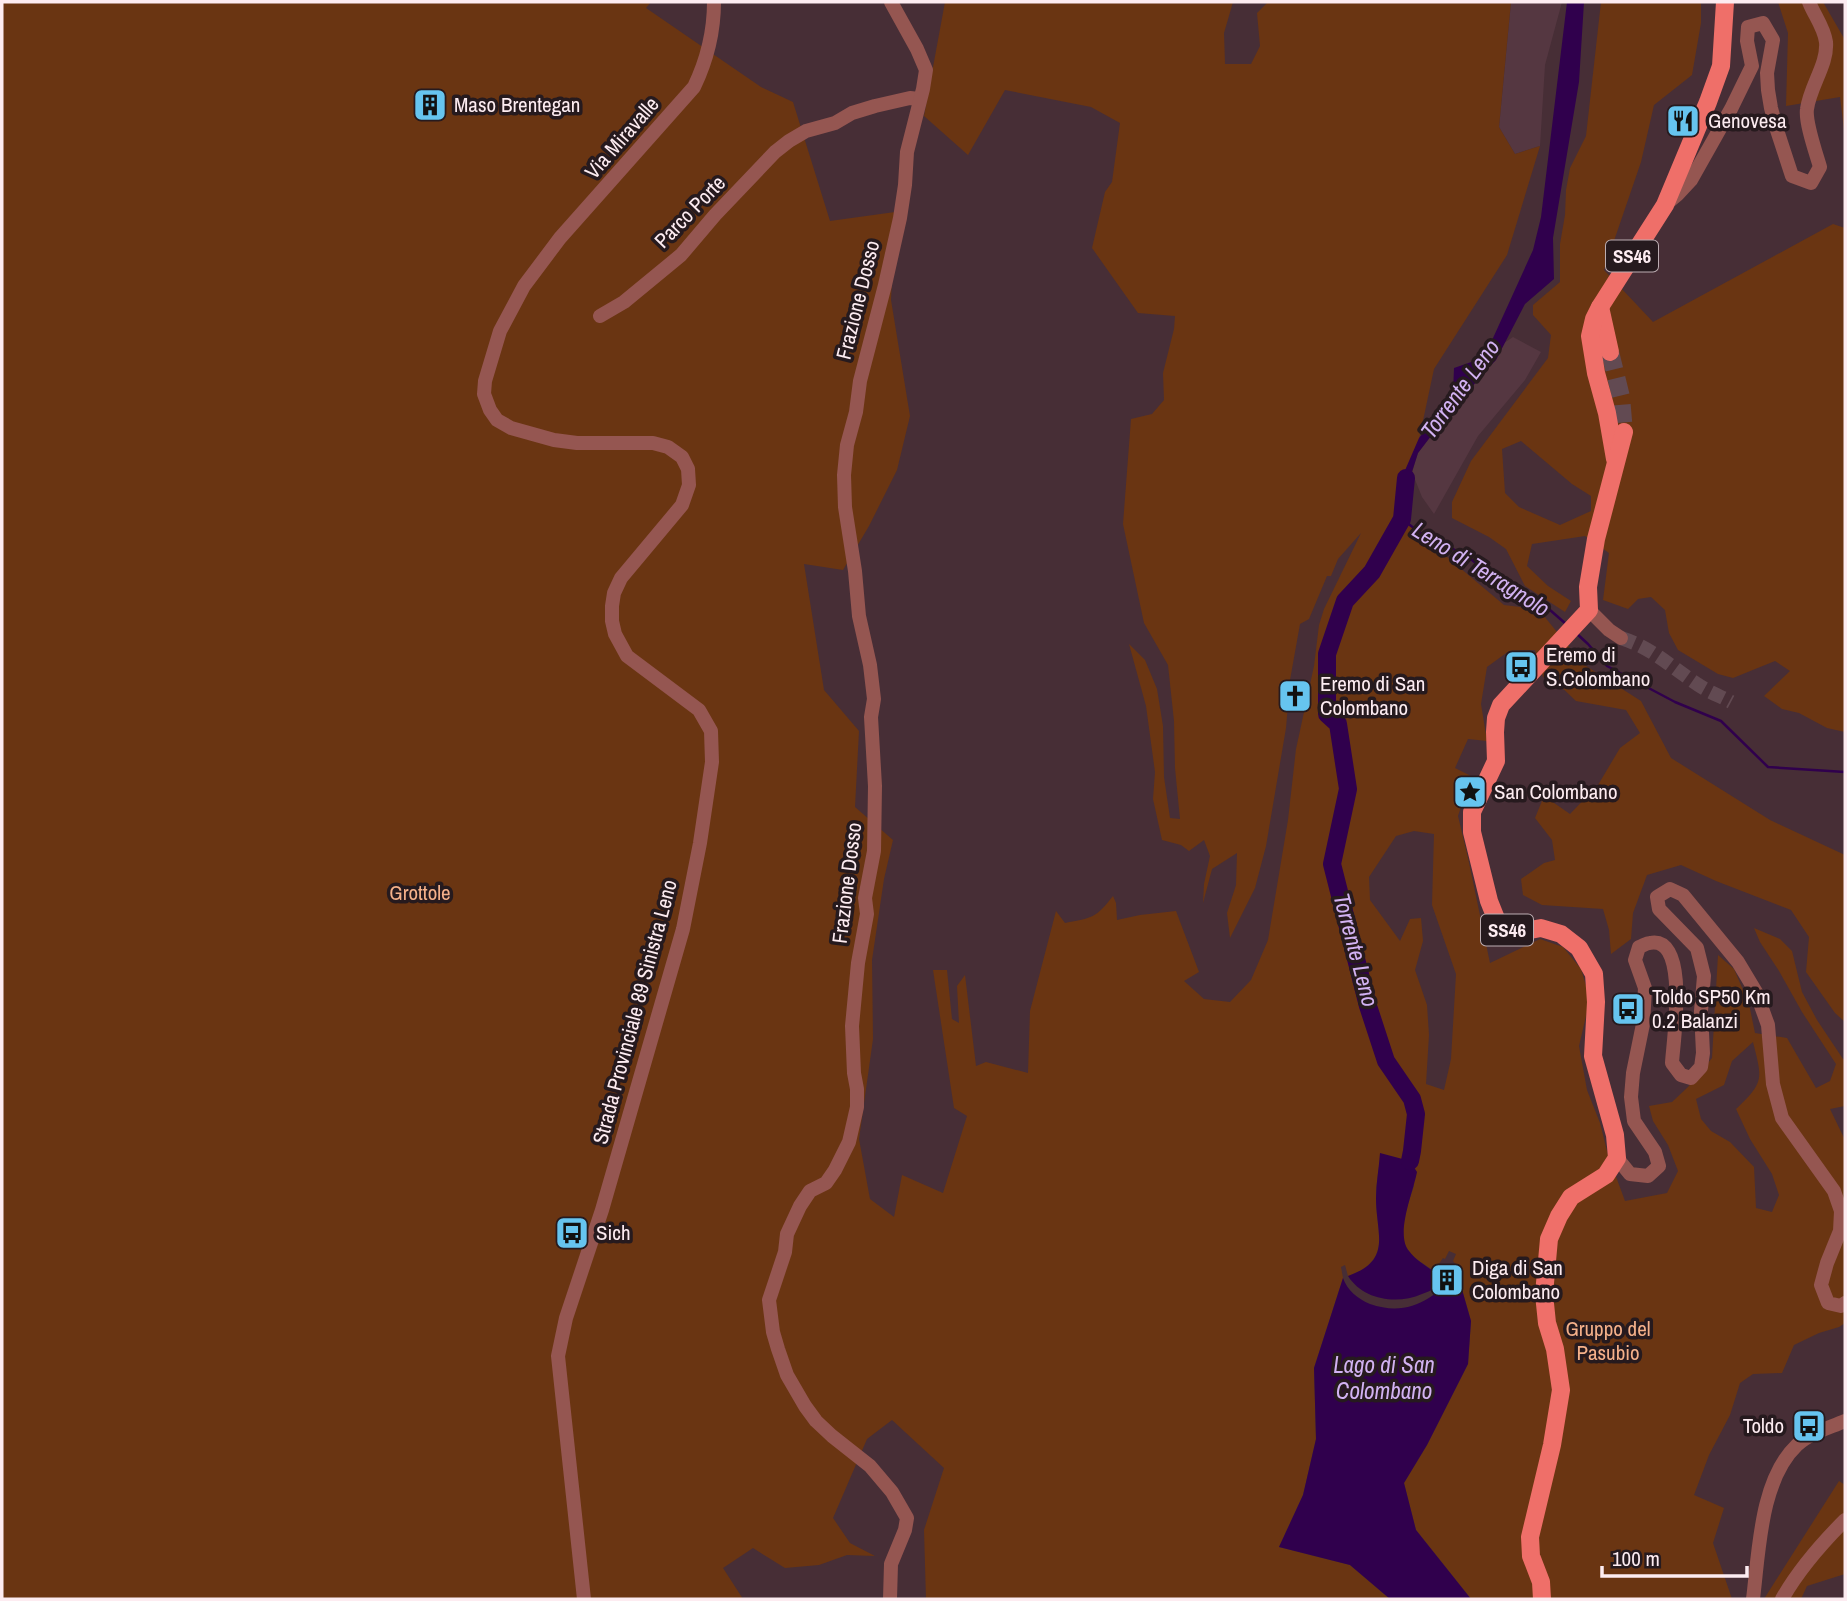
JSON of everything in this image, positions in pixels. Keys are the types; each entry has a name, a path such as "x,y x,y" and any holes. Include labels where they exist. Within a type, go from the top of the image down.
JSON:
{"main road":[{"name":"SS46","path":"1617,1158 1615,1135 1593,1056 1596,1002 1594,974 1579,948 1561,934 1541,929 1513,933 1499,926 1489,901 1472,832 1472,812 1496,761 1496,718 1502,705 1586,614 1596,539 1616,462 1590,336 1600,307 1665,205 1707,102 1721,66 1725,2"},
{"path":"1600,307 1610,352"},
{"path":"1616,462 1624,432"},
{"path":"1542,1599 1541,1582 1531,1556 1530,1537 1552,1445 1561,1390 1555,1349 1546,1323 1544,1294 1549,1239 1571,1198 1606,1175 1617,1158"}],"street":[{"name":"Via Miravalle","path":"524,286 560,238 694,87 709,49 714,2"},
{"path":"891,2 924,62 926,70 919,102"},
{"path":"1665,205 1691,180 1731,109 1752,66 1747,40 1748,27 1763,23 1773,40 1768,90 1776,127 1792,176 1811,183 1820,167 1806,112 1812,85 1825,57 1826,40 1809,2"},
{"name":"Parco Porte","path":"600,316 624,302 681,255 715,215 775,152 789,141 806,131 826,126 875,106 910,98 919,102"},
{"name":"Frazione Dosso","path":"890,1599 891,1564 907,1518 892,1492 875,1472 858,1455 832,1436 804,1406 787,1375 778,1349 769,1300 786,1252 788,1234 800,1206 810,1191 827,1183 835,1170 849,1142 857,1107 852,1026 858,963 867,914 865,898 874,851 875,794 871,718 874,699 870,664 859,617 853,550 845,507 844,475 847,445 856,412 863,365 900,218 907,152 919,102"},
{"name":"Strada Provinciale 89 Sinistra Leno","path":"524,286 500,331 485,382 486,401 497,420 511,428 554,440 577,443 653,443 668,447 682,457 688,470 689,485 681,505 621,579 614,593 612,621 615,634 627,656 699,710 711,731 712,762 683,929 602,1210 566,1318 558,1356 584,1599"},
{"path":"1586,614 1620,638"},
{"path":"1617,1158 1630,1174 1648,1176 1659,1166 1656,1152 1634,1121 1631,1097 1643,1024 1645,988 1635,960 1639,947 1650,942 1659,944 1666,948 1674,967 1678,993 1672,1063 1681,1075 1691,1078 1701,1066 1704,976 1697,948 1658,909 1657,897 1670,889 1683,895 1738,962 1756,992 1768,1025 1773,1084 1782,1118 1834,1191 1841,1211 1840,1231 1821,1285 1828,1303 1841,1306 1845,1303"},
{"path":"1753,1599 1766,1498 1781,1466 1796,1446 1809,1436 1845,1421"},
{"path":"1782,1599 1813,1554 1845,1520"}],"shaded area":[{"path":"1511,2 1562,2 1545,65 1540,146 1515,154 1499,127"},
{"path":"1513,337 1541,352 1525,380 1478,436 1434,514 1422,497 1412,472 1418,453 1454,406 1496,360 1504,343"}],"green space":[{"path":"2,2 651,2 646,8 761,87 793,102 830,221 895,212 891,300 910,416 897,470 843,570 804,564 824,690 859,731 855,807 893,840 884,879 872,960 873,1039 859,1139 870,1199 894,1217 902,1175 943,1193 967,1116 954,1108 933,970 947,970 952,1019 959,1023 957,986 965,975 976,1066 986,1062 1028,1073 1030,1011 1056,911 1065,923 1082,920 1097,913 1113,896 1117,920 1176,911 1199,972 1184,981 1204,999 1230,1002 1251,980 1268,940 1288,820 1296,749 1314,666 1319,625 1361,533 1338,559 1331,576 1327,576 1309,619 1300,624 1266,846 1255,888 1230,938 1227,913 1236,885 1237,853 1212,869 1203,903 1210,856 1204,840 1189,851 1181,845 1162,840 1153,799 1155,772 1146,706 1129,644 1145,660 1157,689 1163,726 1164,777 1170,818 1180,819 1168,665 1144,623 1123,524 1131,419 1152,414 1164,400 1163,373 1175,316 1138,313 1092,248 1105,192 1112,182 1120,123 1091,107 1005,90 968,155 924,116 945,2 1233,2 1224,33 1225,64 1251,64 1260,46 1257,13 1268,2 1511,2 1499,127 1515,154 1540,146 1507,255 1434,369 1402,519 1504,605 1520,607 1544,616 1583,664 1641,701 1671,758 1770,820 1845,855 1845,1022 1835,1013 1806,972 1809,937 1791,910 1681,865 1647,875 1633,913 1631,939 1611,954 1609,930 1603,909 1542,905 1523,895 1521,879 1544,863 1555,860 1552,840 1535,818 1544,796 1570,814 1598,785 1620,748 1640,733 1626,710 1576,701 1556,682 1543,677 1535,650 1509,651 1487,667 1481,704 1487,741 1468,739 1455,768 1471,776 1458,816 1490,963 1540,939 1563,947 1581,969 1590,999 1579,1046 1587,1090 1625,1201 1667,1193 1678,1171 1668,1145 1653,1121 1649,1106 1672,1102 1712,1058 1718,955 1734,969 1749,1004 1755,1033 1787,1038 1816,1088 1830,1081 1836,1064 1802,1012 1754,928 1780,939 1792,951 1802,992 1817,1020 1845,1059 1845,1106 1830,1109 1845,1140 1845,1323 1794,1345 1782,1373 1753,1374 1740,1383 1730,1415 1709,1455 1694,1495 1724,1508 1713,1543 1732,1599 1471,1599 1416,1530 1404,1483 1427,1445 1468,1364 1471,1321 1457,1272 1459,1268 1453,1261 1456,1254 1449,1251 1434,1271 1408,1250 1403,1227 1414,1186 1394,1158 1381,1154 1376,1192 1379,1234 1377,1254 1362,1270 1348,1276 1345,1265 1341,1267 1343,1278 1314,1368 1316,1439 1303,1495 1279,1547 1350,1565 1390,1599 926,1599 924,1530 944,1468 892,1420 867,1439 833,1518 850,1543 875,1556 847,1555 819,1565 785,1568 753,1548 723,1568 743,1599 2,1599","holes":["1414,831 1434,834 1432,905 1456,974 1451,1059 1444,1090 1426,1084 1429,1035 1427,1005 1415,970 1423,941 1421,918 1410,919 1400,941 1370,900 1369,877 1396,836","1753,1042 1759,1079 1752,1092 1736,1109 1750,1139 1772,1174 1779,1195 1772,1212 1756,1208 1754,1167 1730,1142 1711,1131 1701,1119 1696,1099 1724,1085 1732,1061"]},
{"path":"1601,2 1701,2 1701,23 1692,75 1654,105 1641,162 1604,270 1653,322 1833,224 1845,228 1845,732 1827,728 1799,713 1782,709 1764,696 1790,671 1775,661 1733,678 1718,674 1678,650 1669,633 1665,610 1651,597 1638,599 1628,609 1603,600 1609,553 1585,536 1532,544 1527,566 1548,586 1571,601 1565,612 1525,586 1506,549 1452,518 1452,502 1471,461 1548,358 1551,335 1533,315 1533,305 1560,282 1560,244 1566,190 1570,168 1586,136","holes":["1521,441 1572,484 1591,496 1591,511 1560,525 1519,507 1505,493 1502,449"]},
{"path":"1778,2 1823,2 1845,40 1845,138 1840,97 1786,106 1788,33"},
{"path":"1839,1481 1845,1485 1845,1574 1807,1586 1801,1599 1764,1599"}],"water":[{"path":"1567,2 1584,2 1579,82 1553,238 1554,279 1525,304 1496,360 1454,406 1418,453 1412,472 1410,500 1396,496 1419,438 1453,392 1454,368 1477,360 1493,338 1533,250 1541,217"},
{"path":"1380,1153 1410,1161 1417,1172 1404,1224 1405,1244 1416,1259 1443,1278 1425,1293 1402,1299 1371,1295 1354,1284 1348,1276 1362,1270 1377,1254 1379,1234 1376,1192"},
{"name":"Lago di San Colombano","path":"1457,1272 1471,1321 1468,1364 1427,1445 1404,1483 1416,1530 1471,1599 1390,1599 1350,1565 1279,1547 1303,1495 1316,1439 1314,1368 1343,1278 1350,1290 1361,1300 1383,1308 1396,1308 1408,1307 1429,1298"}],"waterway":[{"name":"Torrente Leno","path":"1406,478 1402,519 1372,572 1345,601 1327,654 1327,714 1338,724 1348,789 1332,864 1368,1006 1386,1061 1412,1099 1416,1114 1410,1161"},
{"name":"Leno di Terragnolo","path":"1402,519 1419,532 1467,556 1497,580 1550,610 1566,624"},
{"name":"Leno di Terragnolo","path":"1576,633 1607,666 1675,702 1721,721 1768,767 1845,772"}],"tunnel":[{"path":"1610,352 1621,397 1624,432"},
{"path":"1621,638 1652,652 1701,687 1731,702"}],"place":[{"name":"Maso Brentegan","path":"430,105"},
{"name":"Genovesa","path":"1683,121"},
{"name":"Eremo di S.Colombano","path":"1521,667"},
{"name":"Eremo di San Colombano","path":"1295,696"},
{"name":"San Colombano","path":"1470,792"},
{"name":"Toldo SP50 Km 0.2 Balanzi","path":"1628,1009"},
{"name":"Sich","path":"572,1233"},
{"name":"Diga di San Colombano","path":"1447,1280"},
{"name":"Toldo","path":"1809,1426"}],"park label":[{"name":"Grottole","path":"420,893"},
{"name":"Gruppo del Pasubio","path":"1608,1341"}]}
